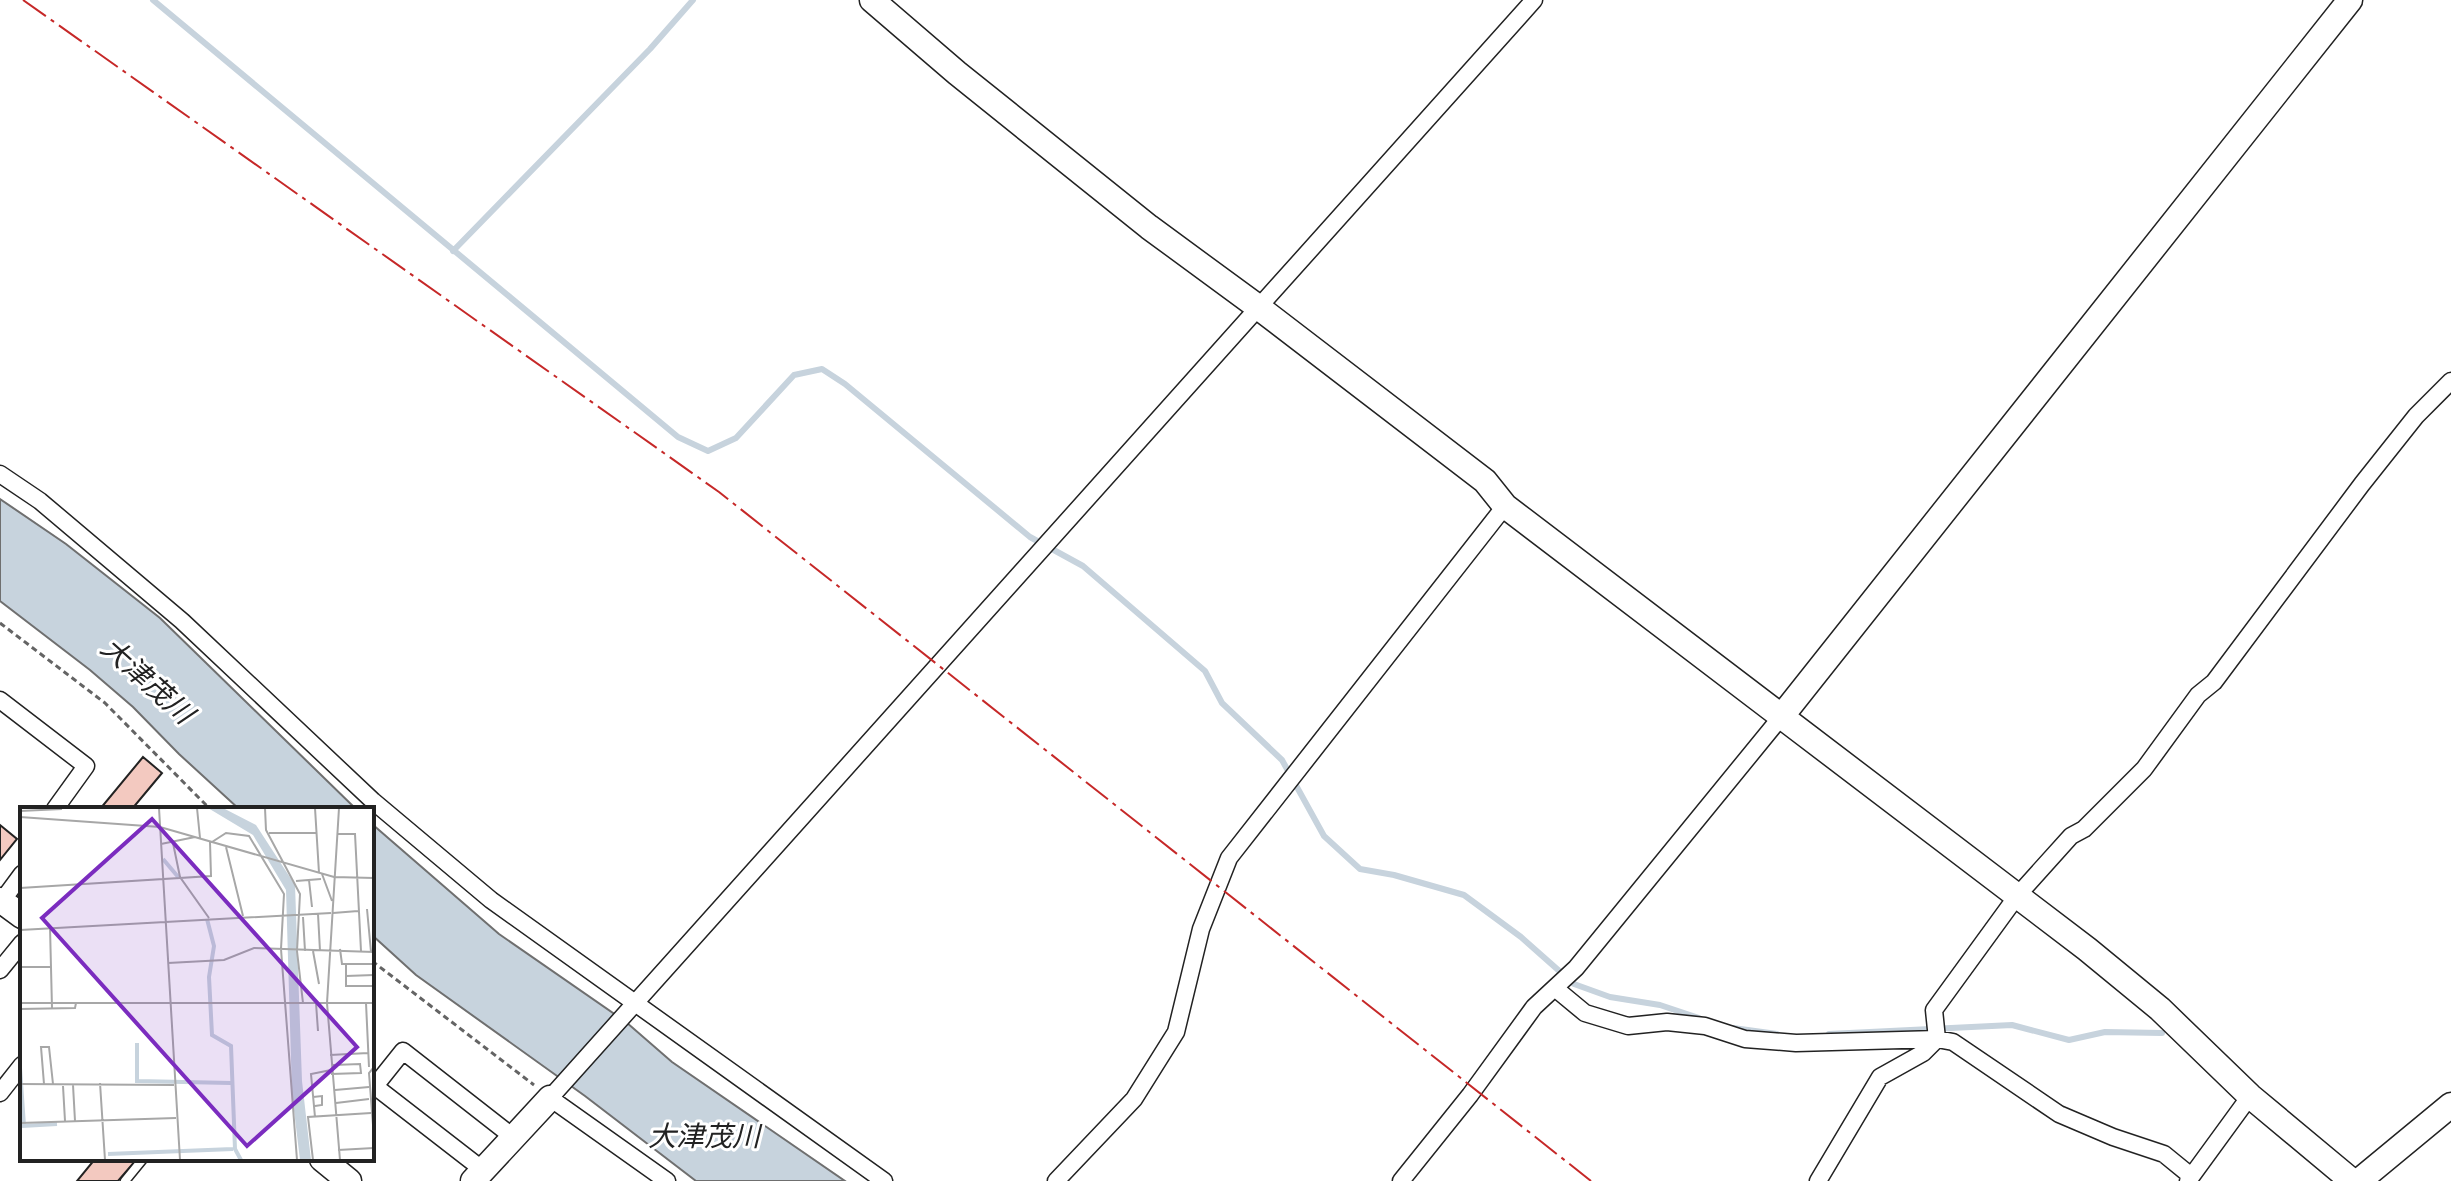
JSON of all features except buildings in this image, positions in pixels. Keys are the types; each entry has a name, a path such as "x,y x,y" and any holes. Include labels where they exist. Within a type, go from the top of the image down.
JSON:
{"street":[{"path":"872,0 957,73 1149,227 1485,481 1505,506 2017,896 2160,1009 2250,1096 2352,1181"},
{"path":"513,1137 403,1051 374,1085 478,1175 550,1098 1534,0"},
{"path":"1401,1181 1470,1095 1534,1007 1576,968 1781,717 2350,0"},
{"path":"1937,1039 1934,1010 2017,896 2071,836 2084,829 2144,769 2198,695 2214,682 2362,484 2416,416 2451,381"},
{"path":"0,474 40,501 182,621 373,801 480,890 884,1181"},
{"path":"1056,1181 1134,1099 1176,1032 1201,929 1229,858 1505,506"},
{"path":"0,700 86,766 56,807"},
{"path":"20,877 1,901 20,915"},
{"path":"0,970 20,945"},
{"path":"1556,989 1585,1013 1628,1026 1667,1022 1705,1026 1745,1039 1796,1043 1937,1039 1953,1042 2059,1114 2164,1154 2190,1178 2250,1096"},
{"path":"1818,1181 1880,1077 1923,1053 1937,1039"},
{"path":"0,1093 20,1068"},
{"path":"550,1098 667,1181"},
{"path":"2359,1181 2451,1105"},
{"path":"324,1161 349,1181"}],"lane":[{"path":"125,1181 141,1161"}],"path":[{"path":"0,623 105,703 208,807"},
{"path":"374,963 550,1098"}],"water":[{"name":"大津茂川","path":"0,499 66,544 160,618 354,807 237,807 133,707 0,601"},
{"name":"大津茂川","path":"374,826 499,934 626,1022 672,1062 845,1181 696,1181 585,1096 416,975 374,937"}],"waterway":[{"path":"153,0 678,437 708,451 736,438 794,375 822,369 845,384 1030,537 1083,566 1205,671 1222,703 1282,760 1324,836 1360,869 1394,875 1464,895 1521,937 1574,984 1610,997 1660,1005 1699,1018"},
{"path":"453,251 650,49 693,0"},
{"path":"1829,1034 2012,1025 2069,1040 2105,1032 2162,1033"},
{"path":"1733,1028 1777,1034"}],"power":[{"path":"23,0 719,492 1591,1181"}]}
